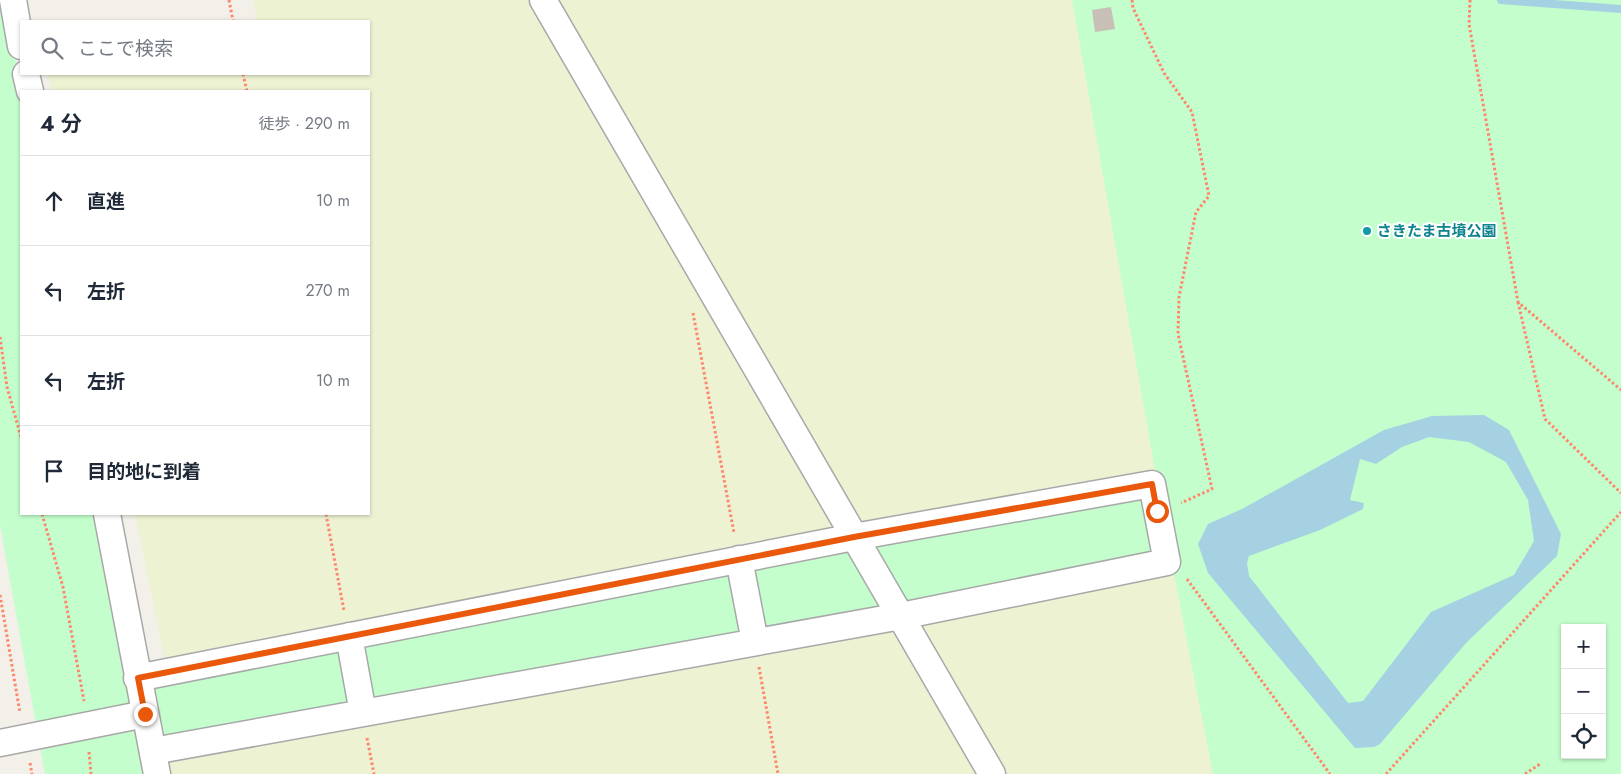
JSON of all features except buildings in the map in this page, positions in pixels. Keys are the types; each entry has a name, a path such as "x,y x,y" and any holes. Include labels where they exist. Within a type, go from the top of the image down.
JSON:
{"street":[{"path":"13,0 20,40"},
{"path":"543,0 992,774"},
{"path":"26,75 30,90"},
{"path":"107,515 138,678 155,763 363,713 901,616 1167,562 1152,484 739,559 138,678"},
{"path":"739,559 755,642"},
{"path":"349,636 363,713"},
{"path":"12,734 145,714"}],"path":[{"path":"229,0 233,20"},
{"path":"1132,0 1133,8 1164,73 1192,112 1209,196 1196,212 1179,297 1178,334 1212,490 1179,503"},
{"path":"1470,0 1469,24 1518,302 1545,420 1621,493"},
{"path":"243,75 246,90"},
{"path":"714,296 692,305 739,559"},
{"path":"1518,302 1621,390"},
{"path":"0,337 7,387 20,433"},
{"path":"1386,774 1621,512"},
{"path":"42,515 63,587 83,687 91,774"},
{"path":"326,515 349,636"},
{"path":"1185,576 1330,774"},
{"path":"0,595 12,734"},
{"path":"755,642 778,774"},
{"path":"363,713 374,774"},
{"path":"1525,774 1540,764"}],"green space":[{"name":"さきたま古墳公園","path":"0,0 5,0 21,90 20,515 99,515 127,667 1156,476 1072,0 1621,0 1621,774 1213,774 1173,570 148,762 150,774 45,774 0,525"},
{"path":"253,0 1072,0 1156,477 165,663 135,515 370,515 370,90 52,90 48,75 370,75 370,20 257,20"},
{"path":"1173,569 1213,774 164,774 161,759"}],"water":[{"path":"1484,415 1509,430 1561,534 1557,556 1466,643 1380,744 1374,747 1355,748 1208,573 1198,544 1208,524 1242,509 1384,430 1432,416","holes":["1429,437 1469,442 1506,462 1528,500 1534,541 1514,575 1431,612 1363,701 1348,703 1249,576 1247,563 1249,556 1320,530 1363,509 1364,503 1350,500 1360,459 1376,464 1402,447"]}],"waterway":[{"path":"1501,0 1621,9"}],"place":[{"name":"さきたま古墳公園","path":"1367,231"}],"route":[{"path":"145,714 138,678 854,537 1152,484 1157,511"}]}
